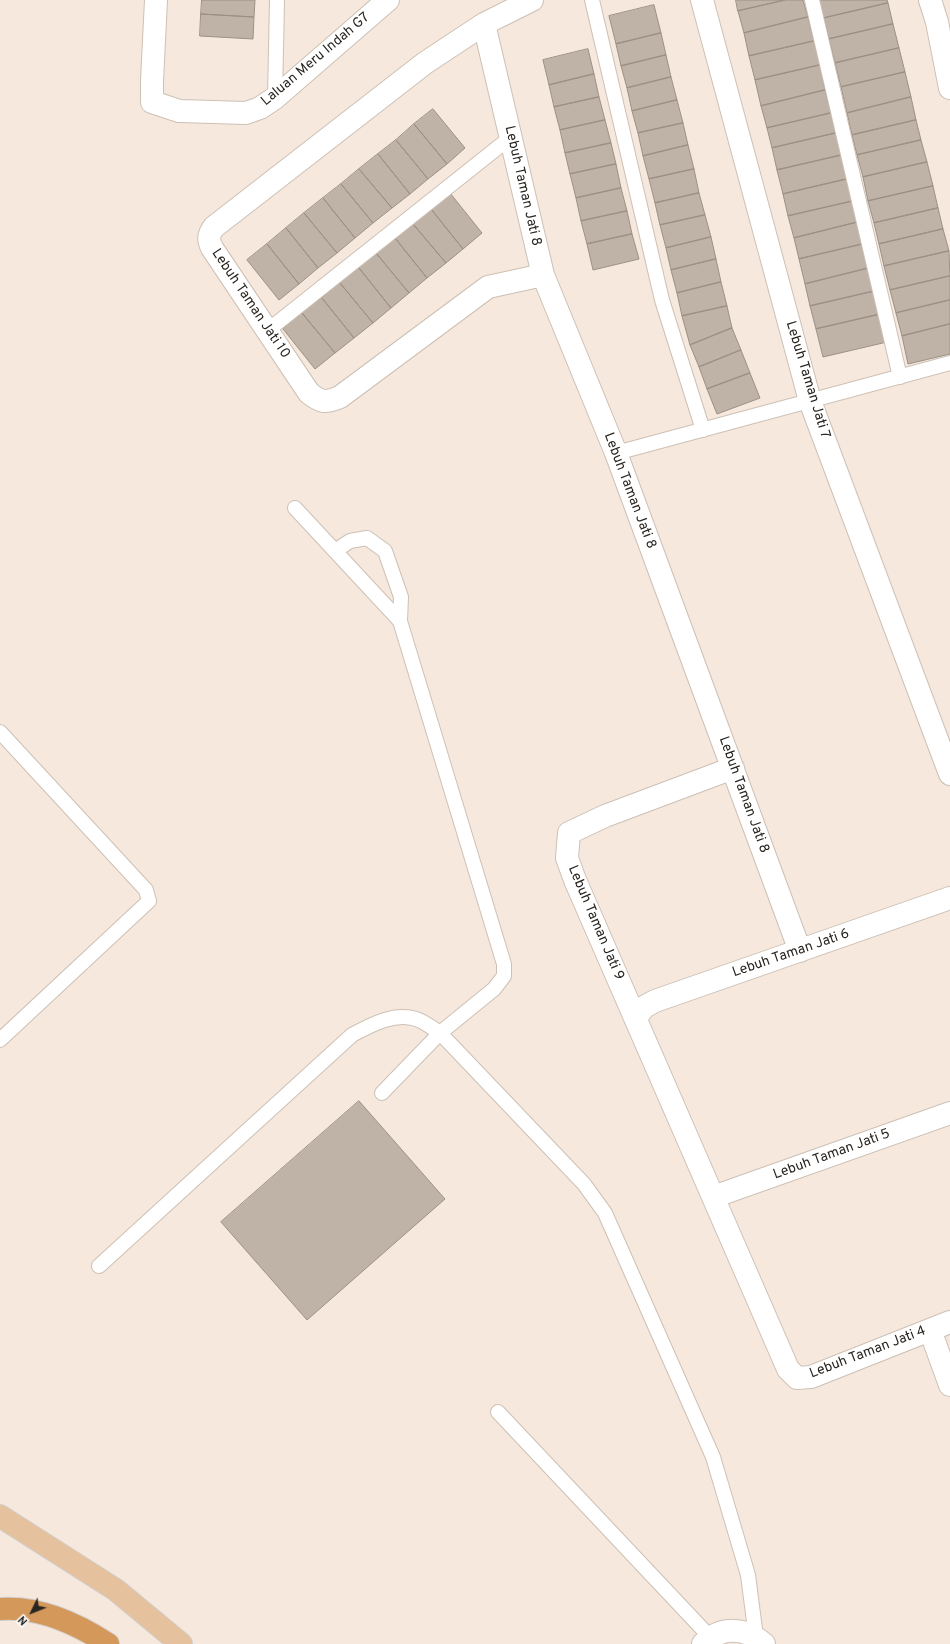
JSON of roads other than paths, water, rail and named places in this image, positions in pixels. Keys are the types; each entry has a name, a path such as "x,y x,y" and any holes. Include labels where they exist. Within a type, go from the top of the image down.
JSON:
{"highway":[{"path":"0,1609 11,1608 53,1615 86,1630 108,1644"}],"main road":[{"path":"0,1516 116,1590 181,1644"}],"street":[{"name":"Laluan Meru Indah G7","path":"156,0 152,102 179,111 246,113 260,108 275,98 388,0"},
{"name":"Lebuh Taman Jati 10","path":"532,0 484,24 425,63 214,227 210,233 209,241 212,248 309,393 317,399 328,402 340,398 488,288 543,275"},
{"name":"Lebuh Taman Jati 7","path":"702,0 810,401 950,774"},
{"path":"930,0 943,18 950,88"},
{"name":"Lebuh Taman Jati 8","path":"484,24 543,275 616,453 800,951"},
{"name":"Lebuh Taman Jati 9","path":"636,1018 575,880 567,858 569,832 605,816 733,768"},
{"name":"Lebuh Taman Jati 6","path":"636,1018 644,1008 656,1001 950,898"},
{"path":"636,1018 713,1197"},
{"name":"Lebuh Taman Jati 5","path":"713,1197 950,1113"},
{"name":"Lebuh Taman Jati 4","path":"713,1197 788,1369 797,1378 811,1377 950,1322"},
{"path":"930,1330 950,1385"},
{"path":"706,1641 720,1632 733,1630 745,1632 760,1640"}],"lane":[{"path":"275,98 277,0"},
{"path":"592,0 662,300 703,430"},
{"path":"812,0 900,377"},
{"path":"268,331 511,137"},
{"path":"616,453 950,363"},
{"path":"295,508 400,621"},
{"path":"335,551 350,541 367,538 385,551 401,597 400,621 504,964 504,976 494,989 440,1033 382,1093"},
{"path":"0,732 146,890 149,901 0,1040"},
{"path":"100,1266 352,1035 374,1023 397,1017 417,1019 440,1033 584,1184 605,1213 713,1457 748,1575 760,1640"},
{"path":"498,1412 706,1641"}]}
